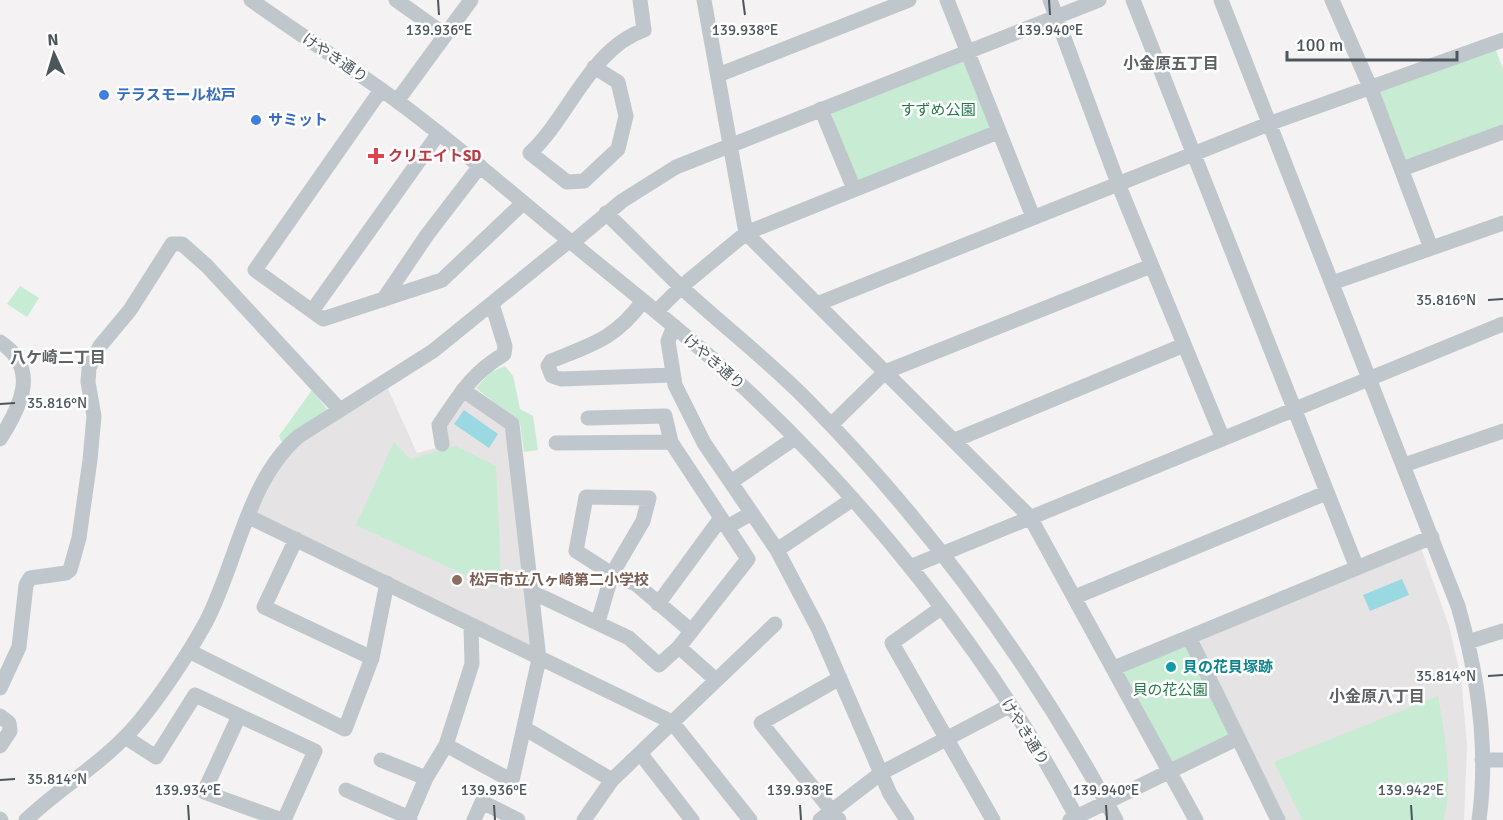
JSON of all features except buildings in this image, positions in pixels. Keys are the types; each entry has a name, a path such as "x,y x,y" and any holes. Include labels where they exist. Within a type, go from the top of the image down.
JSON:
{"street":[{"path":"396,0 444,34"},
{"path":"397,101 471,0"},
{"path":"594,67 612,76 618,82 626,125 618,149 584,181 567,182 531,153 550,135 594,67 631,35 644,30 640,0"},
{"path":"704,0 746,233 1030,517 1170,771 1192,819"},
{"path":"718,75 909,0"},
{"path":"947,0 1032,217"},
{"path":"1050,0 1119,186 1223,439"},
{"path":"26,820 125,737 189,651 206,622 264,479 287,446 433,351 606,213 676,167 1099,0"},
{"path":"1133,0 1357,568"},
{"path":"1221,0 1453,589 1468,642 1478,691 1482,760 1479,820"},
{"path":"1349,0 1333,3 1371,89 1431,248"},
{"name":"けやき通り","path":"261,3 397,101 480,166 726,370 795,438 853,499 941,608 1010,706 1074,819"},
{"path":"817,304 1032,217 1119,186 1271,123 1502,42"},
{"path":"381,90 255,270 323,320 442,280 523,203"},
{"path":"821,109 854,189"},
{"path":"657,311 681,287 746,233 998,132"},
{"path":"1402,169 1503,132"},
{"path":"312,311 439,133"},
{"path":"383,300 427,235 480,166"},
{"path":"606,213 681,287 746,343 831,426 904,505 943,553 1041,692 1116,820"},
{"path":"1332,283 1503,223"},
{"path":"0,688 19,647 26,585 30,578 66,573 70,570 76,549 90,460 94,416 88,382 89,368 100,346 130,310 172,243 182,244 207,266 340,410"},
{"path":"831,426 885,372 1151,266"},
{"path":"643,301 621,328 608,337 551,361 548,366 552,376 561,379 672,375"},
{"path":"442,444 439,425 463,390 481,368 504,354 505,346 492,304"},
{"path":"674,327 668,341 672,375 694,424 777,550 840,678 881,773 907,820"},
{"path":"910,567 1369,379 1502,329"},
{"path":"0,342 12,350 23,368 25,381 8,426 0,439"},
{"path":"955,440 1184,345"},
{"path":"446,745 512,782 539,659 512,424 463,390"},
{"path":"531,592 629,638 659,665 679,647 690,630 748,559 671,442 665,416 588,418"},
{"path":"1404,465 1503,431"},
{"path":"731,482 795,438"},
{"path":"556,443 671,442"},
{"path":"1075,597 1326,493"},
{"path":"598,622 612,574 643,521 649,498 586,497 576,551 612,574 636,584 690,630"},
{"path":"777,550 853,499"},
{"path":"658,604 724,523 752,513"},
{"path":"249,517 672,722 750,820"},
{"path":"1114,668 1432,537"},
{"path":"296,539 264,607 372,658"},
{"path":"189,651 345,729 372,658 387,583"},
{"path":"941,608 891,643 993,820"},
{"path":"584,820 612,780 775,624"},
{"path":"346,790 409,819 426,778 446,745 472,664 471,625"},
{"path":"1468,642 1503,631"},
{"path":"1189,637 1278,820"},
{"path":"679,647 716,680"},
{"path":"840,678 762,723 830,817 881,773 1010,706"},
{"path":"125,737 156,757 195,695 315,752 283,820 204,792 239,716"},
{"path":"0,716 9,723 10,731 0,746"},
{"path":"524,728 612,780"},
{"path":"1074,819 1106,801 1238,738"},
{"path":"640,753 692,820"},
{"path":"381,760 426,778"},
{"path":"1482,760 1503,760"},
{"path":"474,820 482,801 518,820"}],"shaded area":[{"name":"松戸市立八ヶ崎第二小学校","path":"388,389 417,453 446,445 442,427 461,398 509,428 532,644 529,648 256,513 284,459 311,435"},
{"path":"1421,548 1449,626 1461,678 1467,745 1464,820 1283,820 1198,638"}],"green space":[{"path":"1493,43 1503,69 1503,126 1400,162 1371,89"},
{"name":"すずめ公園","path":"962,60 966,62 991,126 989,132 859,182 854,181 831,112"},
{"path":"20,286 39,298 27,317 7,304"},
{"path":"505,366 513,376 520,409 533,416 538,450 524,452 520,423 476,388 491,372"},
{"path":"312,390 327,409 282,442 279,436"},
{"path":"394,442 410,459 455,446 496,466 501,576 494,588 356,525"},
{"name":"貝の花公園","path":"1187,645 1230,733 1229,737 1174,763 1170,762 1121,675 1124,669"},
{"path":"1438,696 1448,773 1444,820 1302,820 1274,762"}],"water":[{"path":"464,410 498,434 489,448 454,424"},
{"path":"1402,579 1409,595 1370,611 1363,595"}],"place":[{"name":"テラスモール松戸","path":"104,95"},
{"name":"サミット","path":"256,120"},
{"name":"クリエイトSD","path":"376,156"},
{"name":"松戸市立八ヶ崎第二小学校","path":"457,580"},
{"name":"貝の花貝塚跡","path":"1171,667"}],"district":[{"name":"小金原五丁目","path":"1171,64"},
{"name":"八ケ崎二丁目","path":"58,358"},
{"name":"小金原八丁目","path":"1377,697"}]}
